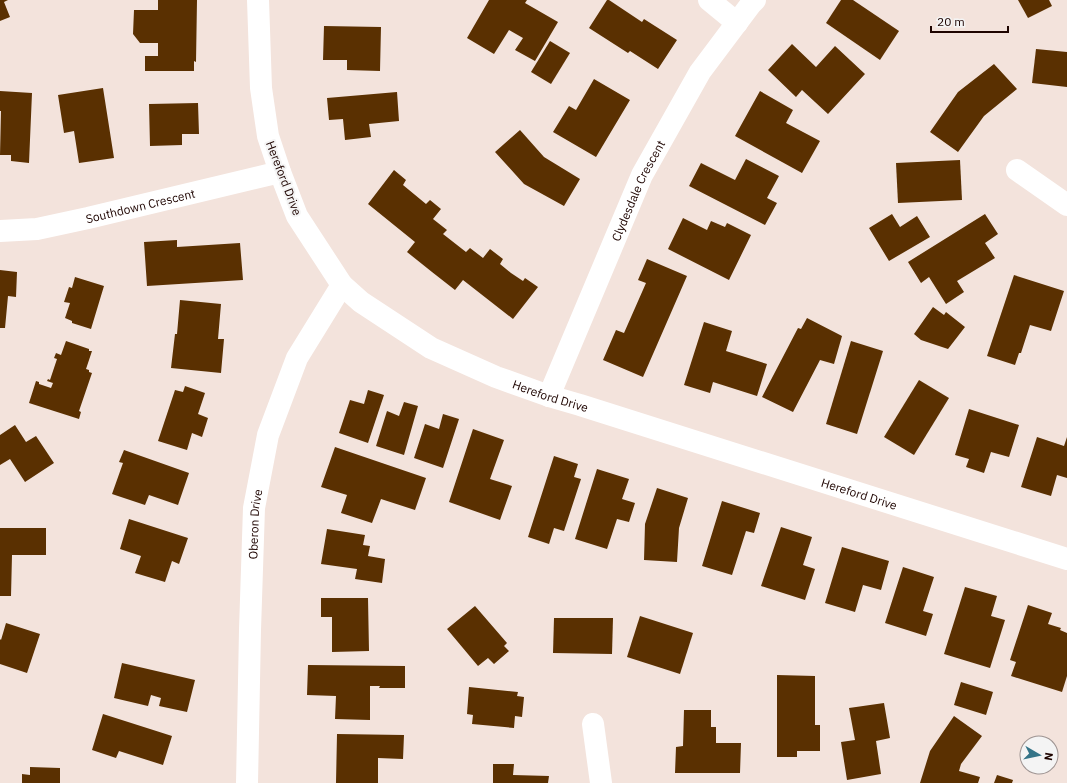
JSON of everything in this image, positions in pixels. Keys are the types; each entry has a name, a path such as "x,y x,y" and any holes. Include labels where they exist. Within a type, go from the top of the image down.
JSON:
{"street":[{"name":"Hereford Drive","path":"258,0 261,88 268,136 280,172 297,216 342,285 361,302 431,348 496,377 549,396 580,404 1067,559"},
{"path":"709,0 737,23"},
{"name":"Clydesdale Crescent","path":"549,396 642,175 700,72 755,0"},
{"path":"1017,170 1067,205"},
{"name":"Southdown Crescent","path":"0,230 37,229 280,172"},
{"name":"Oberon Drive","path":"247,783 254,508 268,435 297,358 342,285"},
{"path":"593,724 601,783"}],"building":[{"path":"0,0 8,0 4,2 10,17 0,21"},
{"path":"158,0 197,0 196,62 194,61 194,71 145,71 145,56 158,56 158,43 140,43 133,34 134,10 158,10"},
{"path":"489,0 527,0 525,3 558,22 535,61 515,50 523,38 509,30 494,54 467,38"},
{"path":"607,0 642,22 644,19 677,40 658,69 630,51 628,53 589,28"},
{"path":"841,0 853,0 899,31 880,60 826,23"},
{"path":"1018,0 1049,0 1052,6 1028,18"},
{"path":"324,26 381,27 380,71 347,70 347,60 323,60"},
{"path":"550,41 570,53 551,84 531,72"},
{"path":"792,44 816,67 835,46 865,74 828,114 802,90 796,97 768,70"},
{"path":"1036,49 1067,52 1067,87 1032,83"},
{"path":"994,64 1017,89 984,116 958,152 930,132 958,92"},
{"path":"594,79 630,100 596,157 553,132 569,106 576,110"},
{"path":"103,88 114,158 79,163 74,131 64,133 58,95"},
{"path":"0,91 32,93 29,163 11,161 11,155 0,155"},
{"path":"760,91 793,110 786,123 820,141 802,173 735,136"},
{"path":"397,92 399,121 369,124 371,137 345,140 343,119 329,120 327,98"},
{"path":"198,103 199,134 182,134 182,145 150,146 149,104"},
{"path":"520,130 544,157 580,179 564,206 524,184 495,152"},
{"path":"746,159 779,176 767,198 777,203 765,225 689,186 701,163 735,180"},
{"path":"960,160 962,200 898,203 896,163"},
{"path":"394,170 406,180 403,185 426,204 430,200 441,209 433,219 447,230 443,234 466,252 470,248 483,258 490,249 503,259 500,264 511,273 523,281 525,278 538,287 513,319 463,280 455,290 432,272 407,252 415,242 368,204"},
{"path":"892,214 900,227 917,216 930,237 889,261 869,228"},
{"path":"985,214 998,234 985,243 995,258 957,281 964,292 946,304 929,277 921,283 908,262"},
{"path":"683,218 707,230 711,221 725,227 727,223 751,235 729,280 668,249"},
{"path":"177,240 177,247 240,243 243,280 147,286 144,242"},
{"path":"647,259 687,276 643,377 603,360 616,330 624,333 646,283 638,280"},
{"path":"0,270 17,272 16,297 8,296 5,328 0,328"},
{"path":"1014,275 1064,291 1051,331 1030,325 1021,353 1019,353 1015,365 987,356"},
{"path":"75,277 104,286 91,329 72,323 72,321 65,318 70,303 64,302 69,287 72,288"},
{"path":"180,300 221,304 218,339 224,339 221,373 171,368 175,334 177,334"},
{"path":"933,307 944,315 946,312 965,327 948,349 921,340 914,334"},
{"path":"807,318 842,336 834,364 820,360 793,412 762,397 798,328 801,329"},
{"path":"704,322 732,331 726,351 767,364 757,396 713,382 710,393 684,385"},
{"path":"66,341 92,351 86,369 92,373 79,411 81,412 79,419 29,403 36,381 39,382 39,384 51,388 53,383 47,381 48,379 50,380 57,359 54,358 56,353 61,355"},
{"path":"851,341 883,351 857,434 826,424"},
{"path":"919,380 949,398 914,455 884,437"},
{"path":"185,386 205,393 198,414 208,418 202,437 192,433 187,450 158,441 175,390 183,392"},
{"path":"368,390 384,395 368,443 339,433 350,400 364,404"},
{"path":"404,402 418,406 404,455 376,446 387,411 399,416"},
{"path":"969,409 1019,425 1009,457 991,452 984,473 966,467 969,459 955,455"},
{"path":"443,414 459,419 443,468 414,458 425,424 439,429"},
{"path":"15,425 26,442 36,436 54,463 25,482 10,459 0,465 0,435"},
{"path":"473,429 504,440 490,479 512,486 500,520 449,502"},
{"path":"1037,437 1064,446 1067,437 1067,478 1057,475 1051,496 1021,487"},
{"path":"335,447 426,478 415,510 381,499 372,523 341,513 347,495 321,487"},
{"path":"124,450 189,473 178,505 149,495 145,505 112,494 123,463 119,462"},
{"path":"554,456 578,464 574,477 581,479 564,531 554,528 549,544 528,537"},
{"path":"597,469 629,479 622,499 635,503 629,522 617,519 607,549 575,539"},
{"path":"657,488 688,498 679,528 677,562 644,560 645,524"},
{"path":"722,501 760,513 754,533 746,531 732,575 702,566"},
{"path":"129,519 188,538 179,564 172,561 165,582 135,573 141,556 120,549"},
{"path":"781,527 812,537 803,565 815,569 805,600 761,586"},
{"path":"0,528 46,528 46,555 12,555 11,596 0,596"},
{"path":"327,529 365,535 363,545 370,546 368,556 385,559 382,583 355,579 357,569 321,564"},
{"path":"842,547 889,561 881,590 863,585 855,612 825,603"},
{"path":"903,567 934,577 923,611 933,614 926,636 885,623"},
{"path":"965,587 997,596 991,616 1005,620 990,668 944,654"},
{"path":"321,598 368,598 369,651 332,652 332,617 321,617"},
{"path":"1028,605 1052,613 1048,624 1061,628 1060,630 1067,633 1067,676 1062,692 1011,676 1016,662 1010,660"},
{"path":"475,606 507,643 504,646 509,651 494,664 488,658 478,666 447,629"},
{"path":"640,616 693,633 680,674 627,657"},
{"path":"554,618 613,618 612,654 553,653"},
{"path":"6,623 40,634 27,673 0,664 0,639 1,640"},
{"path":"122,663 195,680 187,712 159,706 161,698 151,695 148,706 114,698"},
{"path":"308,665 405,666 405,688 379,688 380,686 370,686 370,720 335,719 336,696 307,695"},
{"path":"777,675 815,676 815,725 820,725 820,751 797,751 797,757 777,757"},
{"path":"961,682 993,692 986,715 954,705"},
{"path":"469,687 518,692 517,696 524,697 522,717 515,716 514,728 472,724 473,715 467,714"},
{"path":"884,703 890,738 876,741 881,774 847,780 841,742 855,740 849,708"},
{"path":"684,710 711,710 711,727 716,727 716,743 741,743 740,773 675,773 676,747 683,746"},
{"path":"103,714 172,736 163,765 119,751 116,758 92,750"},
{"path":"954,716 982,736 961,764 959,771 980,777 978,783 920,783 930,751"},
{"path":"337,734 404,735 403,759 378,758 378,783 336,783"},
{"path":"493,764 514,764 513,775 549,776 548,783 493,783"},
{"path":"30,767 60,768 60,783 22,783 22,774 30,775"},
{"path":"997,775 1013,780 1012,783 994,783"}]}
